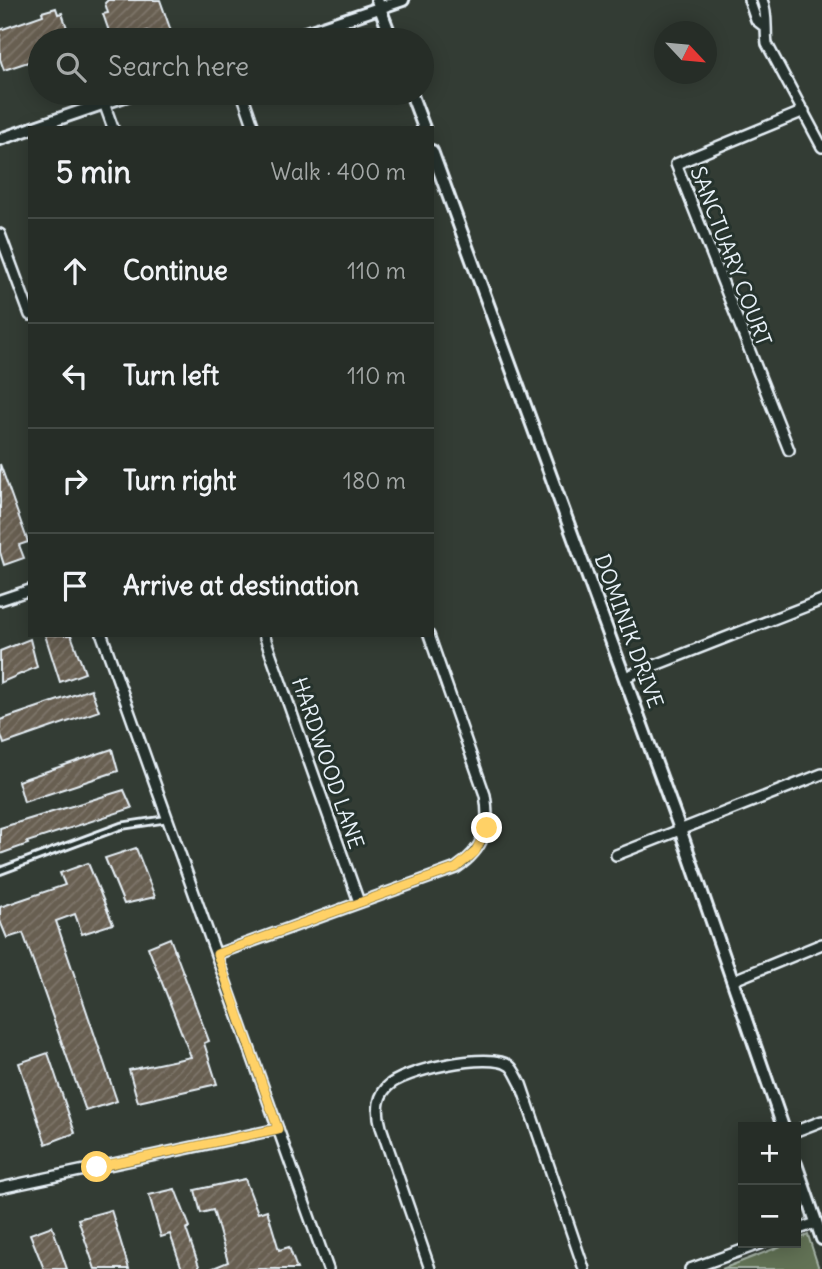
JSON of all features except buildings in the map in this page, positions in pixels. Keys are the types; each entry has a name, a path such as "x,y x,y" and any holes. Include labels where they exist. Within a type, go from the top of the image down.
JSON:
{"street":[{"path":"315,28 378,4 403,0"},
{"path":"749,0 756,20 765,27"},
{"path":"762,0 766,10 767,44 822,146"},
{"path":"378,4 387,28"},
{"path":"37,126 98,105"},
{"path":"105,105 112,126"},
{"path":"246,105 253,126"},
{"path":"415,105 423,126"},
{"name":"SANCTUARY COURT","path":"789,450 676,164 804,111"},
{"path":"0,139 28,129"},
{"name":"DOMINIK DRIVE","path":"434,156 734,980 781,1122"},
{"path":"0,234 28,310"},
{"path":"0,600 28,591"},
{"path":"625,677 822,600"},
{"path":"103,637 328,1269"},
{"name":"HARDWOOD LANE","path":"265,637 359,902"},
{"path":"217,954 456,868 475,852 487,828 485,795 430,637"},
{"path":"616,855 822,774"},
{"path":"734,980 822,944"},
{"path":"430,1269 381,1127 377,1112 379,1099 395,1079 434,1068 497,1060 511,1066 520,1084 584,1269"},
{"path":"801,1129 822,1121"},
{"path":"0,1188 278,1129"},
{"path":"801,1179 822,1239"},
{"path":"801,1228 816,1223"},
{"path":"690,1269 747,1248"}],"lane":[{"path":"0,871 121,825 167,819"}],"green space":[{"path":"808,1235 819,1269 722,1269 776,1248 801,1248 801,1238"}],"route":[{"path":"97,1167 278,1129 217,954 456,868 475,852 487,828"}]}
